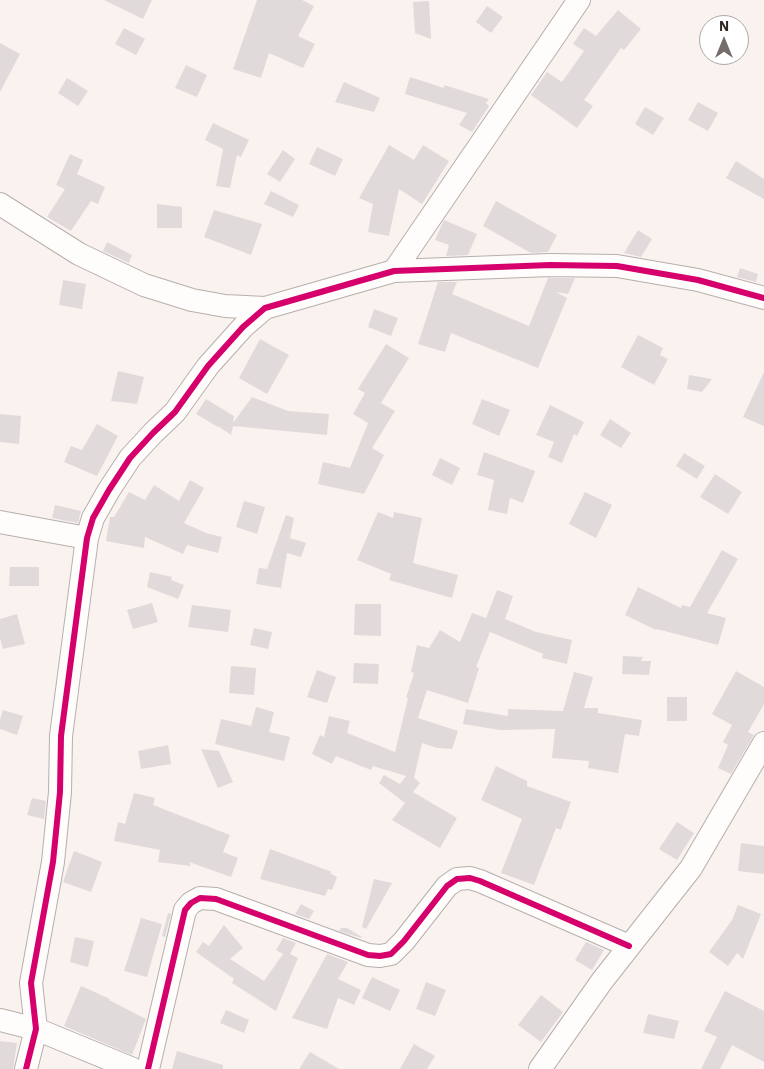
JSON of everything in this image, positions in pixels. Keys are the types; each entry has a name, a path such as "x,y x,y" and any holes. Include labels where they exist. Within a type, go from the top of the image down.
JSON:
{"street":[{"path":"394,271 579,0"},
{"path":"0,204 79,254 144,285 192,300 225,306 265,308 394,271 550,266 617,266 698,280 764,298"},
{"path":"26,1069 36,1029 31,983 53,862 60,792 61,736 87,538 93,518 130,458 175,412 208,366 243,327 265,308"},
{"path":"0,522 87,538"},
{"path":"540,1069 602,981 691,868 764,743"},
{"path":"148,1069 185,910 191,903 200,898 216,899 368,955 380,956 391,954 404,941 447,886 457,879 470,878 629,946"},
{"path":"0,1020 36,1029 133,1069"}],"building":[{"path":"104,0 152,0 143,19"},
{"path":"257,0 302,0 314,6 298,36 315,44 303,68 269,53 261,78 233,69"},
{"path":"429,1 431,39 415,33 413,2"},
{"path":"487,6 503,17 491,33 476,22"},
{"path":"618,10 641,29 624,50 621,48 584,100 593,106 577,128 531,95 547,72 562,82 584,51 573,44 584,28 596,36"},
{"path":"124,28 145,39 136,55 115,44"},
{"path":"0,43 20,54 0,92"},
{"path":"186,65 207,75 197,97 175,88"},
{"path":"410,77 489,99 486,103 489,106 472,132 459,125 467,113 405,94"},
{"path":"67,78 88,91 78,106 58,93"},
{"path":"344,82 380,98 374,112 335,102"},
{"path":"698,102 718,113 708,131 688,120"},
{"path":"645,107 664,118 653,135 635,124"},
{"path":"213,123 249,140 241,157 237,155 230,188 216,186 223,149 205,140"},
{"path":"389,145 414,160 423,145 449,161 422,204 399,189 389,236 368,232 373,204 359,198"},
{"path":"317,147 343,159 335,176 309,164"},
{"path":"283,150 295,159 280,182 267,174"},
{"path":"70,154 83,160 77,174 105,187 98,204 91,201 71,231 47,217 65,189 56,185"},
{"path":"736,161 764,179 764,199 726,178"},
{"path":"271,191 299,205 293,217 264,204"},
{"path":"496,201 557,235 548,252 531,253 483,226"},
{"path":"157,204 182,207 182,228 157,228"},
{"path":"214,210 262,224 251,255 204,237"},
{"path":"444,220 477,234 468,255 446,256 449,245 435,240"},
{"path":"638,230 652,239 641,257 624,253"},
{"path":"107,242 132,255 129,263 103,251"},
{"path":"740,268 758,274 756,282 737,277"},
{"path":"548,278 575,278 568,294 556,292 567,298 538,368 451,333 445,352 418,344 438,282 457,282 452,294 529,326"},
{"path":"63,280 86,284 82,309 59,305"},
{"path":"374,309 398,318 391,336 368,327"},
{"path":"638,335 663,348 660,355 668,359 654,385 621,367"},
{"path":"260,339 289,355 267,394 239,378"},
{"path":"386,344 409,358 381,403 395,411 372,448 384,455 364,494 318,484 323,462 350,468 368,423 353,414 365,393 358,389"},
{"path":"118,371 144,377 137,404 111,401"},
{"path":"764,372 764,426 743,417"},
{"path":"689,375 712,379 702,392 687,389"},
{"path":"252,397 288,411 329,414 327,435 233,426 231,435 196,414 206,399 234,416 233,423"},
{"path":"482,399 510,410 499,436 472,424"},
{"path":"550,405 584,422 577,436 574,434 562,463 548,457 554,442 536,435"},
{"path":"0,414 21,416 19,444 0,442"},
{"path":"610,419 631,433 621,448 600,435"},
{"path":"97,424 118,436 97,476 64,462 71,446 82,450"},
{"path":"484,452 535,471 523,503 510,498 507,514 488,510 494,480 477,475"},
{"path":"684,453 705,466 697,479 676,466"},
{"path":"440,458 460,468 452,485 432,475"},
{"path":"715,474 742,492 728,514 700,497"},
{"path":"190,480 204,488 184,523 206,533 222,537 218,553 187,545 183,554 145,537 144,548 106,541 110,517 114,517 129,492 145,500 154,485 179,501"},
{"path":"585,492 612,505 596,538 569,524"},
{"path":"244,501 265,507 257,534 236,527"},
{"path":"55,505 81,511 78,523 52,518"},
{"path":"378,512 393,518 394,512 422,518 413,563 458,575 452,598 389,580 391,574 357,560"},
{"path":"286,515 294,518 290,538 306,543 301,557 287,553 281,588 256,584 259,568 267,569"},
{"path":"722,550 738,559 707,613 726,618 718,645 656,630 625,615 638,587 681,608 682,605 690,607"},
{"path":"10,567 39,567 39,586 9,586"},
{"path":"150,572 172,577 171,580 184,585 178,599 147,587"},
{"path":"497,590 513,596 505,619 536,632 572,640 567,664 542,658 543,654 490,632 476,667 479,668 468,703 427,690 418,718 458,731 452,749 437,748 422,743 414,778 420,783 413,792 457,818 440,848 392,820 405,803 379,783 384,775 400,784 406,776 373,766 371,770 336,756 332,764 312,754 320,735 324,737 329,716 350,721 347,733 395,752 408,698 406,698 414,673 411,672 417,645 429,648 440,630 460,642 472,613 486,618"},
{"path":"152,603 158,622 133,629 127,610"},
{"path":"355,604 381,604 381,636 354,635"},
{"path":"192,605 231,610 228,632 188,627"},
{"path":"17,614 25,644 3,649 0,638 0,619"},
{"path":"254,628 272,632 268,649 250,645"},
{"path":"623,656 643,657 641,661 651,661 649,675 622,674"},
{"path":"354,663 379,664 378,684 353,683"},
{"path":"231,666 256,668 254,695 229,693"},
{"path":"317,670 336,677 327,703 307,697"},
{"path":"736,671 764,687 764,704 748,732 754,735 731,774 718,768 728,745 723,742 732,725 712,714"},
{"path":"574,672 593,677 584,708 598,708 598,713 642,720 639,736 625,734 618,773 588,768 589,761 552,758 555,729 500,730 463,724 466,709 508,716 508,709 563,711"},
{"path":"667,697 687,697 687,721 667,721"},
{"path":"256,707 274,712 269,732 290,737 284,761 215,744 221,719 251,726"},
{"path":"3,710 23,716 17,735 0,729"},
{"path":"168,745 171,764 141,769 138,751"},
{"path":"201,749 219,751 233,782 218,788"},
{"path":"496,766 527,781 527,786 571,802 561,830 556,828 534,885 501,873 522,819 481,800"},
{"path":"134,793 155,798 153,805 230,835 223,852 238,858 231,877 189,862 191,866 158,862 160,850 114,841 118,822 125,824"},
{"path":"32,798 46,801 44,819 27,815"},
{"path":"677,822 694,833 677,860 659,849"},
{"path":"741,843 764,846 764,874 738,871"},
{"path":"270,849 332,872 330,873 337,877 332,890 328,889 325,896 260,879"},
{"path":"74,851 102,862 91,892 63,882"},
{"path":"374,879 392,883 366,929 362,927"},
{"path":"301,904 314,911 309,919 295,914"},
{"path":"738,905 761,914 743,959 737,953 728,966 709,952 732,920"},
{"path":"168,913 171,914 165,937 162,936"},
{"path":"141,918 162,924 147,977 124,971"},
{"path":"224,925 243,948 230,959 264,981 283,954 276,950 283,938 296,943 290,954 298,958 276,1011 232,983 234,979 196,952 203,942 209,946"},
{"path":"341,928 347,928 362,937 339,931"},
{"path":"75,937 94,941 88,967 70,962"},
{"path":"586,942 604,950 592,970 575,960"},
{"path":"327,954 348,962 338,979 361,990 354,1005 338,998 327,1029 292,1018"},
{"path":"372,977 400,990 390,1011 362,998"},
{"path":"426,982 446,990 435,1016 416,1009"},
{"path":"81,986 110,999 146,1019 132,1055 64,1026"},
{"path":"725,991 764,1011 764,1062 732,1045 720,1069 701,1069 717,1037 704,1031"},
{"path":"541,995 563,1012 541,1042 518,1025"},
{"path":"226,1010 249,1020 244,1033 220,1023"},
{"path":"648,1014 679,1021 674,1039 643,1033"},
{"path":"0,1041 17,1043 13,1069 0,1069"},
{"path":"414,1044 435,1056 427,1069 400,1069"},
{"path":"177,1051 223,1065 223,1069 172,1069"},
{"path":"310,1052 339,1069 299,1069"}],"cycle path":[{"path":"26,1069 36,1029 31,983 53,862 60,792 61,736 87,538 93,518 130,458 175,412 208,366 243,327 265,308 394,271 550,265 617,266 698,280 764,298"},
{"path":"148,1069 185,910 191,903 200,898 216,899 368,955 380,956 391,954 404,941 447,886 457,879 470,878 629,946"}]}
